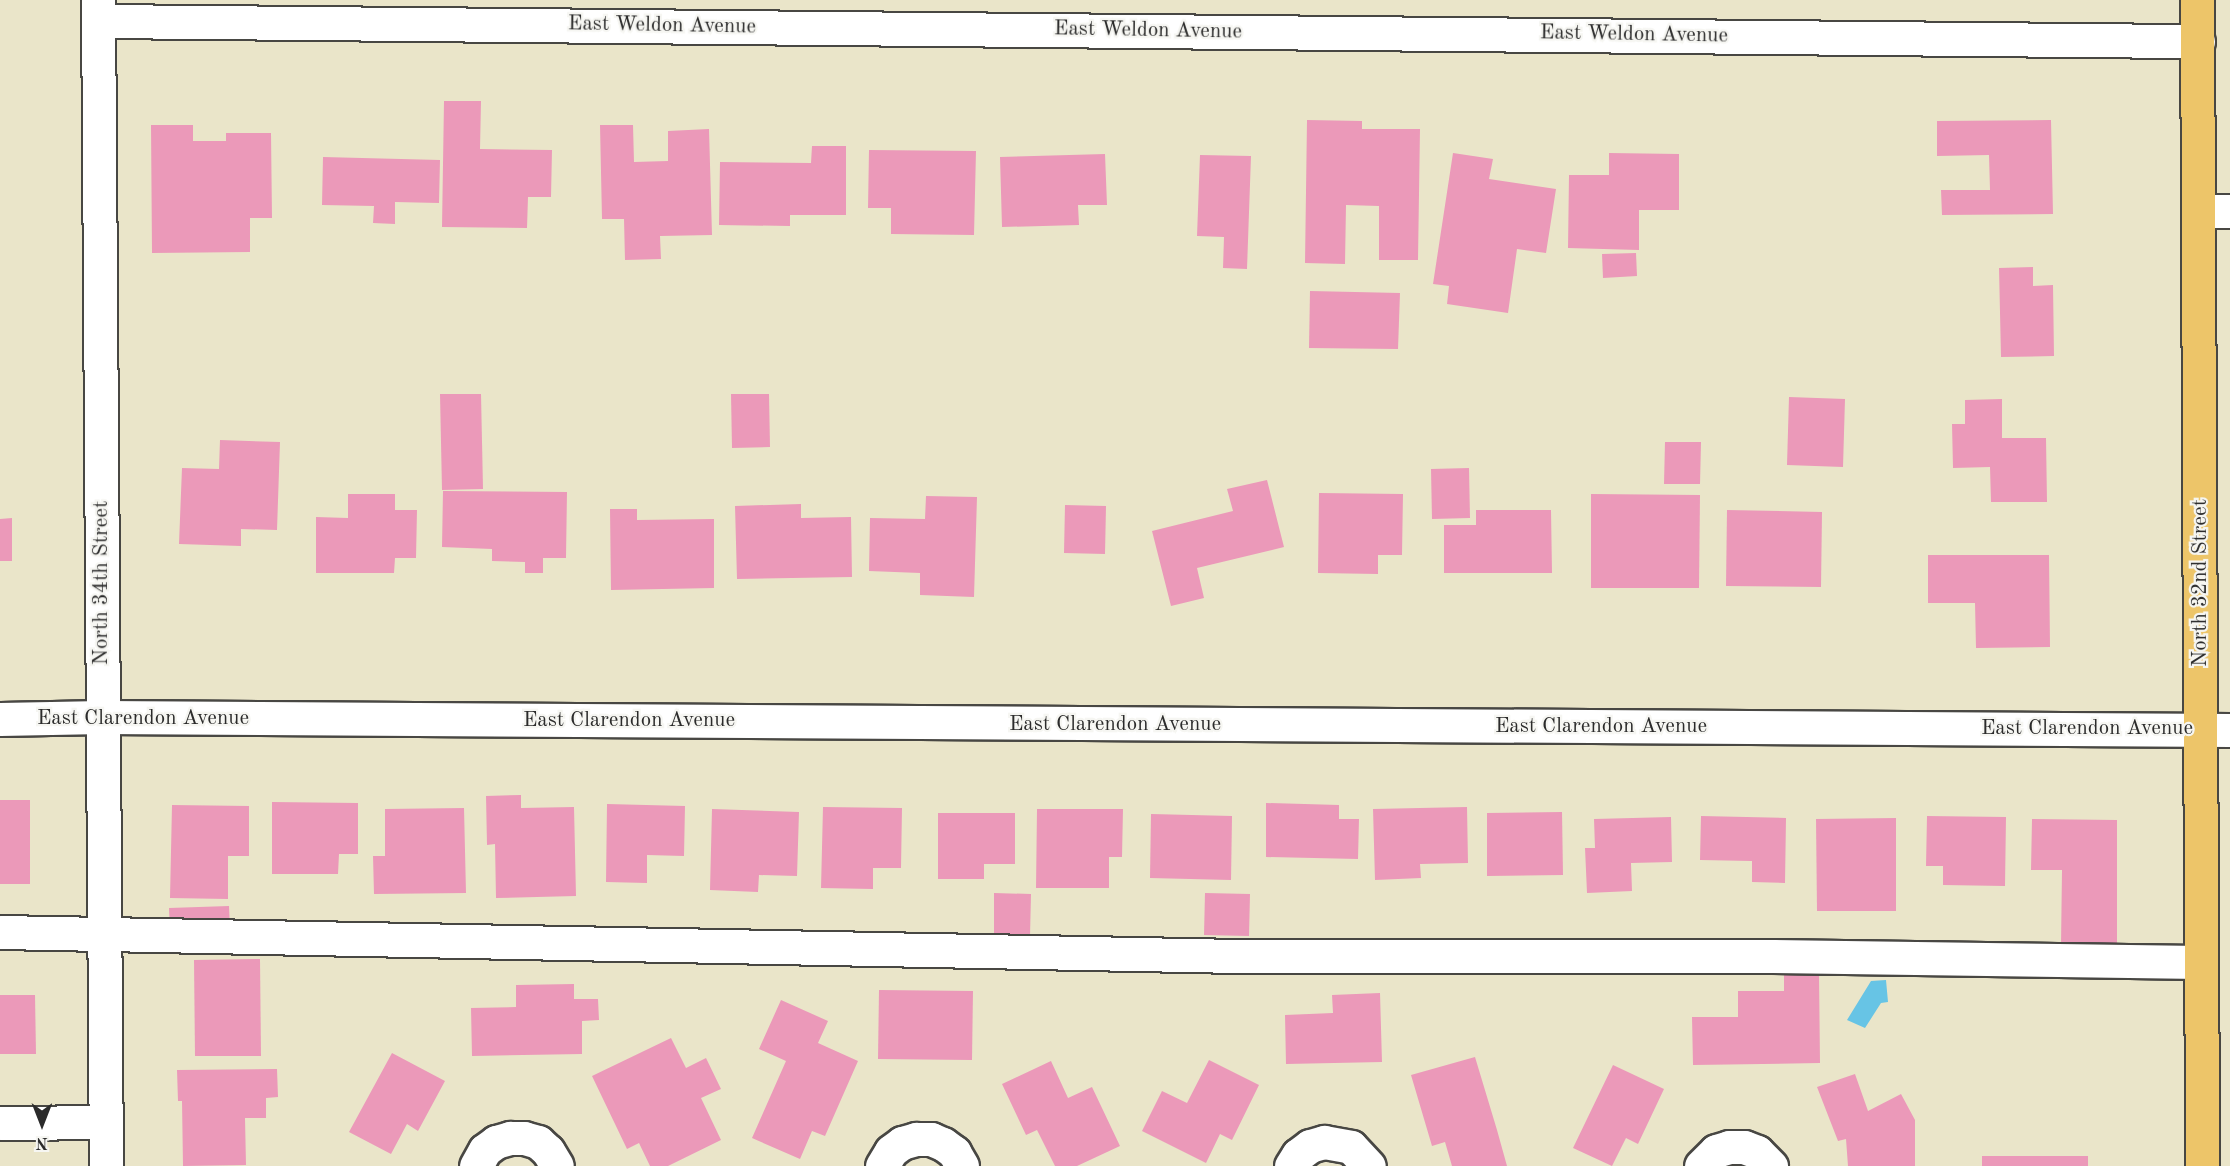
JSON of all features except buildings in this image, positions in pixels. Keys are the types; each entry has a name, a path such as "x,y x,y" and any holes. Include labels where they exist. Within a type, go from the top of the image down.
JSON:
{"main road":[{"name":"North 32nd Street","path":"2197,0 2198,40 2214,211 2216,730 2200,962 2202,1166"}],"street":[{"name":"East Weldon Avenue","path":"99,11 2198,40"},
{"name":"North 34th Street","path":"99,11 106,1166"},
{"name":"East Clarendon Avenue","path":"0,719 102,717 2216,730"},
{"path":"0,932 103,936 1238,956 1773,956 2200,962"},
{"path":"0,1123 106,1122"},
{"path":"476,1166 485,1150 496,1142 524,1138 538,1142 548,1151 557,1166"},
{"path":"882,1166 891,1151 902,1143 930,1139 954,1152 962,1166"},
{"path":"1291,1166 1304,1150 1324,1142 1338,1142 1351,1147 1369,1166"},
{"path":"1701,1166 1716,1151 1744,1147 1757,1152 1771,1166"}],"water":[{"path":"1886,980 1888,1002 1881,1003 1865,1028 1847,1020 1871,981"}]}
